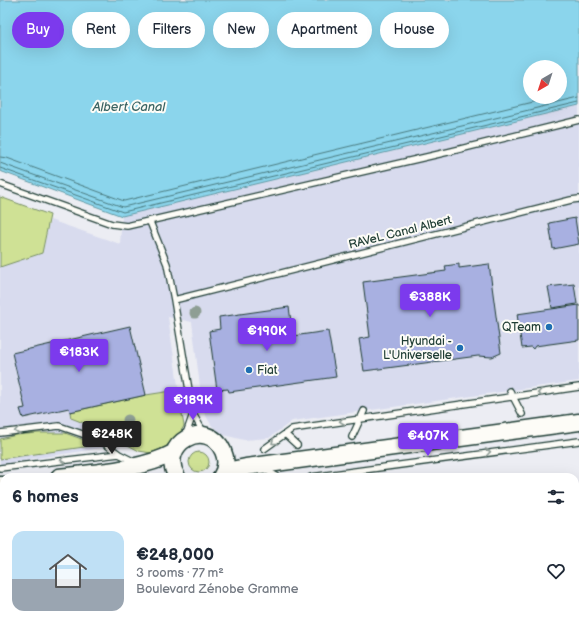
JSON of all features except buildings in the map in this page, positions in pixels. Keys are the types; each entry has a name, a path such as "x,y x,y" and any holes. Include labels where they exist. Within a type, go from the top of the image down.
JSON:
{"main road":[{"path":"226,473 231,470 258,466 579,422"},
{"path":"175,473 172,467 173,453 177,445 192,435 205,435 217,442 225,454 226,464 223,473"},
{"path":"84,473 141,464 164,458 173,453"}],"lane":[{"path":"0,184 112,224 127,226 150,222 579,120"},
{"name":"RAVeL Canal Albert","path":"174,300 579,199"},
{"path":"150,222 167,264 192,414 205,435"},
{"path":"264,449 292,429 579,387"},
{"path":"510,391 522,414"},
{"path":"352,437 364,411"},
{"path":"185,439 192,414"},
{"path":"0,433 59,426 100,440 119,454 141,464"},
{"path":"285,434 297,445"},
{"path":"341,473 579,441"},
{"path":"0,468 119,454"},
{"path":"258,466 269,473"}],"shaded area":[{"path":"579,106 579,381 292,421 269,438 244,440 224,435 212,426 203,411 192,322 168,317 184,426 165,447 151,453 139,451 126,444 0,464 0,267 42,253 50,220 120,244 122,216"}],"green space":[{"path":"0,197 50,215 42,253 0,267"},
{"path":"178,390 184,426 177,438 165,447 151,453 139,451 126,444 119,437 71,418 70,412 146,395"},
{"path":"65,433 98,445 0,459 0,439 16,435"},
{"path":"199,452 206,455 209,462 206,469 199,472 192,469 189,462 192,455"}],"water":[{"name":"Albert Canal","path":"0,0 579,0 579,106 122,216 0,171"}],"place":[{"name":"QTeam","path":"549,327"},
{"name":"Hyundai - L'Universelle","path":"460,348"},
{"name":"Fiat","path":"249,370"}]}
